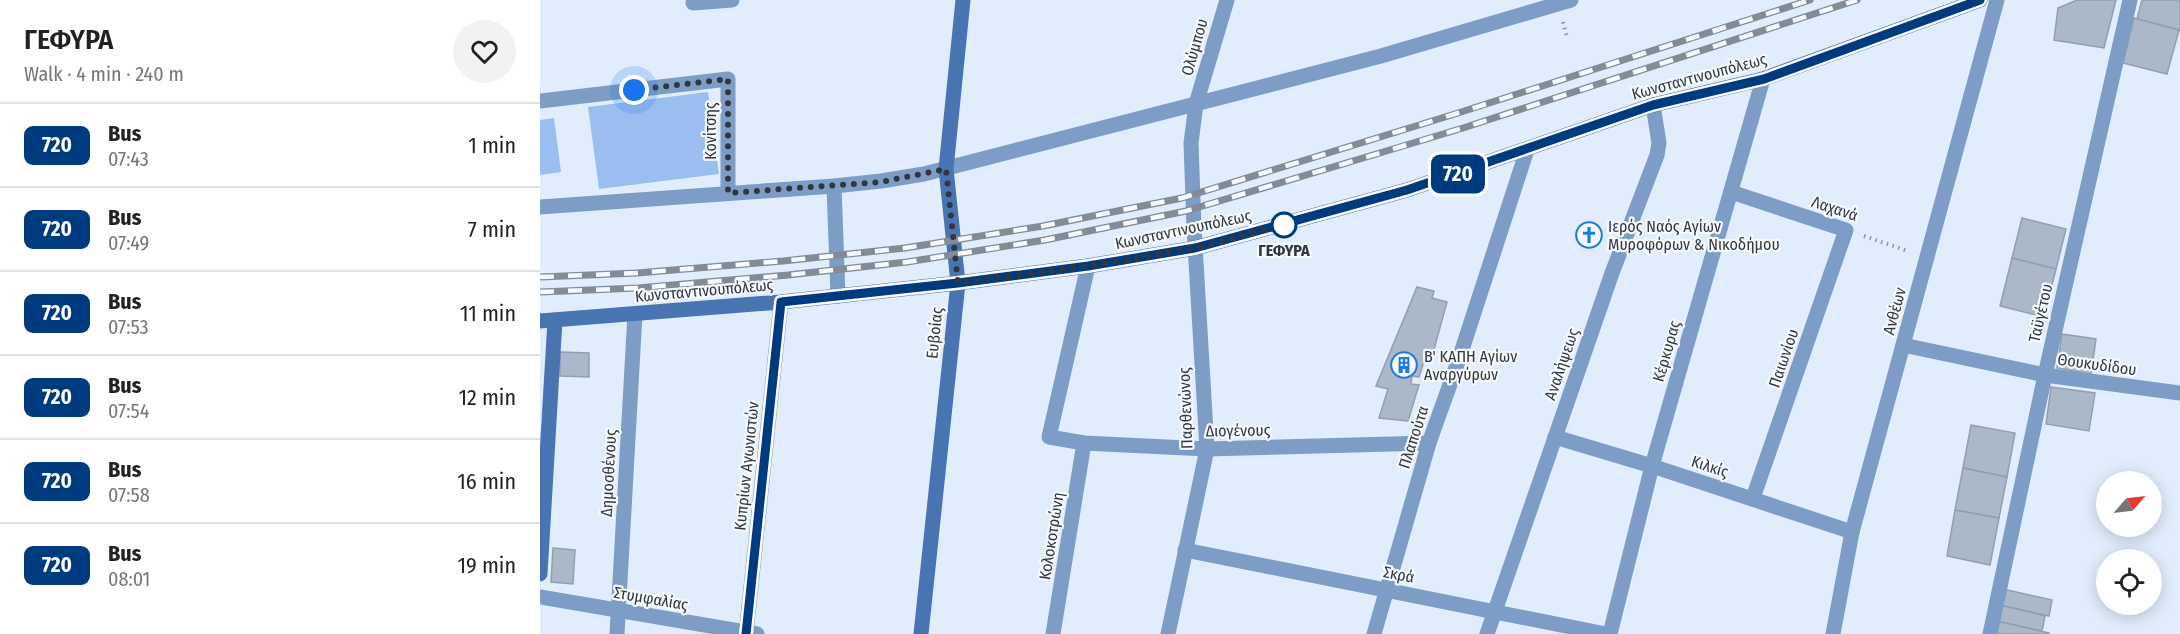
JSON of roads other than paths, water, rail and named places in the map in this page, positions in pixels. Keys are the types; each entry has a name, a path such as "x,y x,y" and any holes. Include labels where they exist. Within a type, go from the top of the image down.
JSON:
{"street":[{"path":"693,3 732,0"},
{"name":"Ευβοίας","path":"921,634 958,283 946,169 963,0"},
{"name":"Ολύμπου","path":"1195,248 1191,143 1196,104 1227,0"},
{"path":"540,207 881,182 946,169 1381,56 1570,0"},
{"name":"Κωνσταντινουπόλεως","path":"547,321 781,302 958,283 1088,266 1195,248 1407,190 1653,105 1764,79 1980,0"},
{"name":"Ανθέων","path":"1833,634 1852,532 1997,0"},
{"name":"Ταϋγέτου","path":"1990,634 2045,375 2130,0"},
{"name":"Κονίτσης","path":"540,101 728,79 728,193"},
{"name":"Κέρκυρας","path":"1608,634 1652,466 1764,79"},
{"name":"Αναλήψεως","path":"1487,634 1612,273 1657,155 1659,143 1653,105"},
{"name":"Πλαπούτα","path":"1374,634 1429,443 1459,359 1527,150"},
{"path":"834,186 838,296"},
{"name":"Λαχανά","path":"1731,192 1846,230"},
{"name":"Παιωνίου","path":"1753,498 1846,230"},
{"name":"Παρθενώνος","path":"1168,634 1207,449 1195,248"},
{"name":"Διογένους","path":"1088,266 1049,437 1084,443 1207,449 1429,443"},
{"name":"Κυπρίων Αγωνιστών","path":"750,633 781,302"},
{"name":"Δημοσθένους","path":"616,634 635,314"},
{"path":"540,574 547,321"},
{"name":"Θουκυδίδου","path":"1904,345 2045,375 2180,393"},
{"name":"Κιλκίς","path":"1555,437 1753,498 1852,532"},
{"name":"Κολοκοτρώνη","path":"1053,634 1084,443"},
{"name":"Σκρά","path":"1185,550 1608,634"},
{"name":"Στυμφαλίας","path":"540,597 750,633"}],"railway":[{"path":"540,277 637,273 905,248 1043,226 1182,198 1458,113 1810,0"},
{"path":"540,292 638,288 907,262 1045,240 1186,211 1463,128 1857,0"}],"place":[{"name":"ΓΕΦΥΡΑ","path":"1284,225"},
{"name":"Ιερός Ναός Αγίων Μυροφόρων & Νικοδήμου","path":"1589,235"},
{"name":"Β' ΚΑΠΗ Αγίων Αναργύρων","path":"1404,365"}]}
